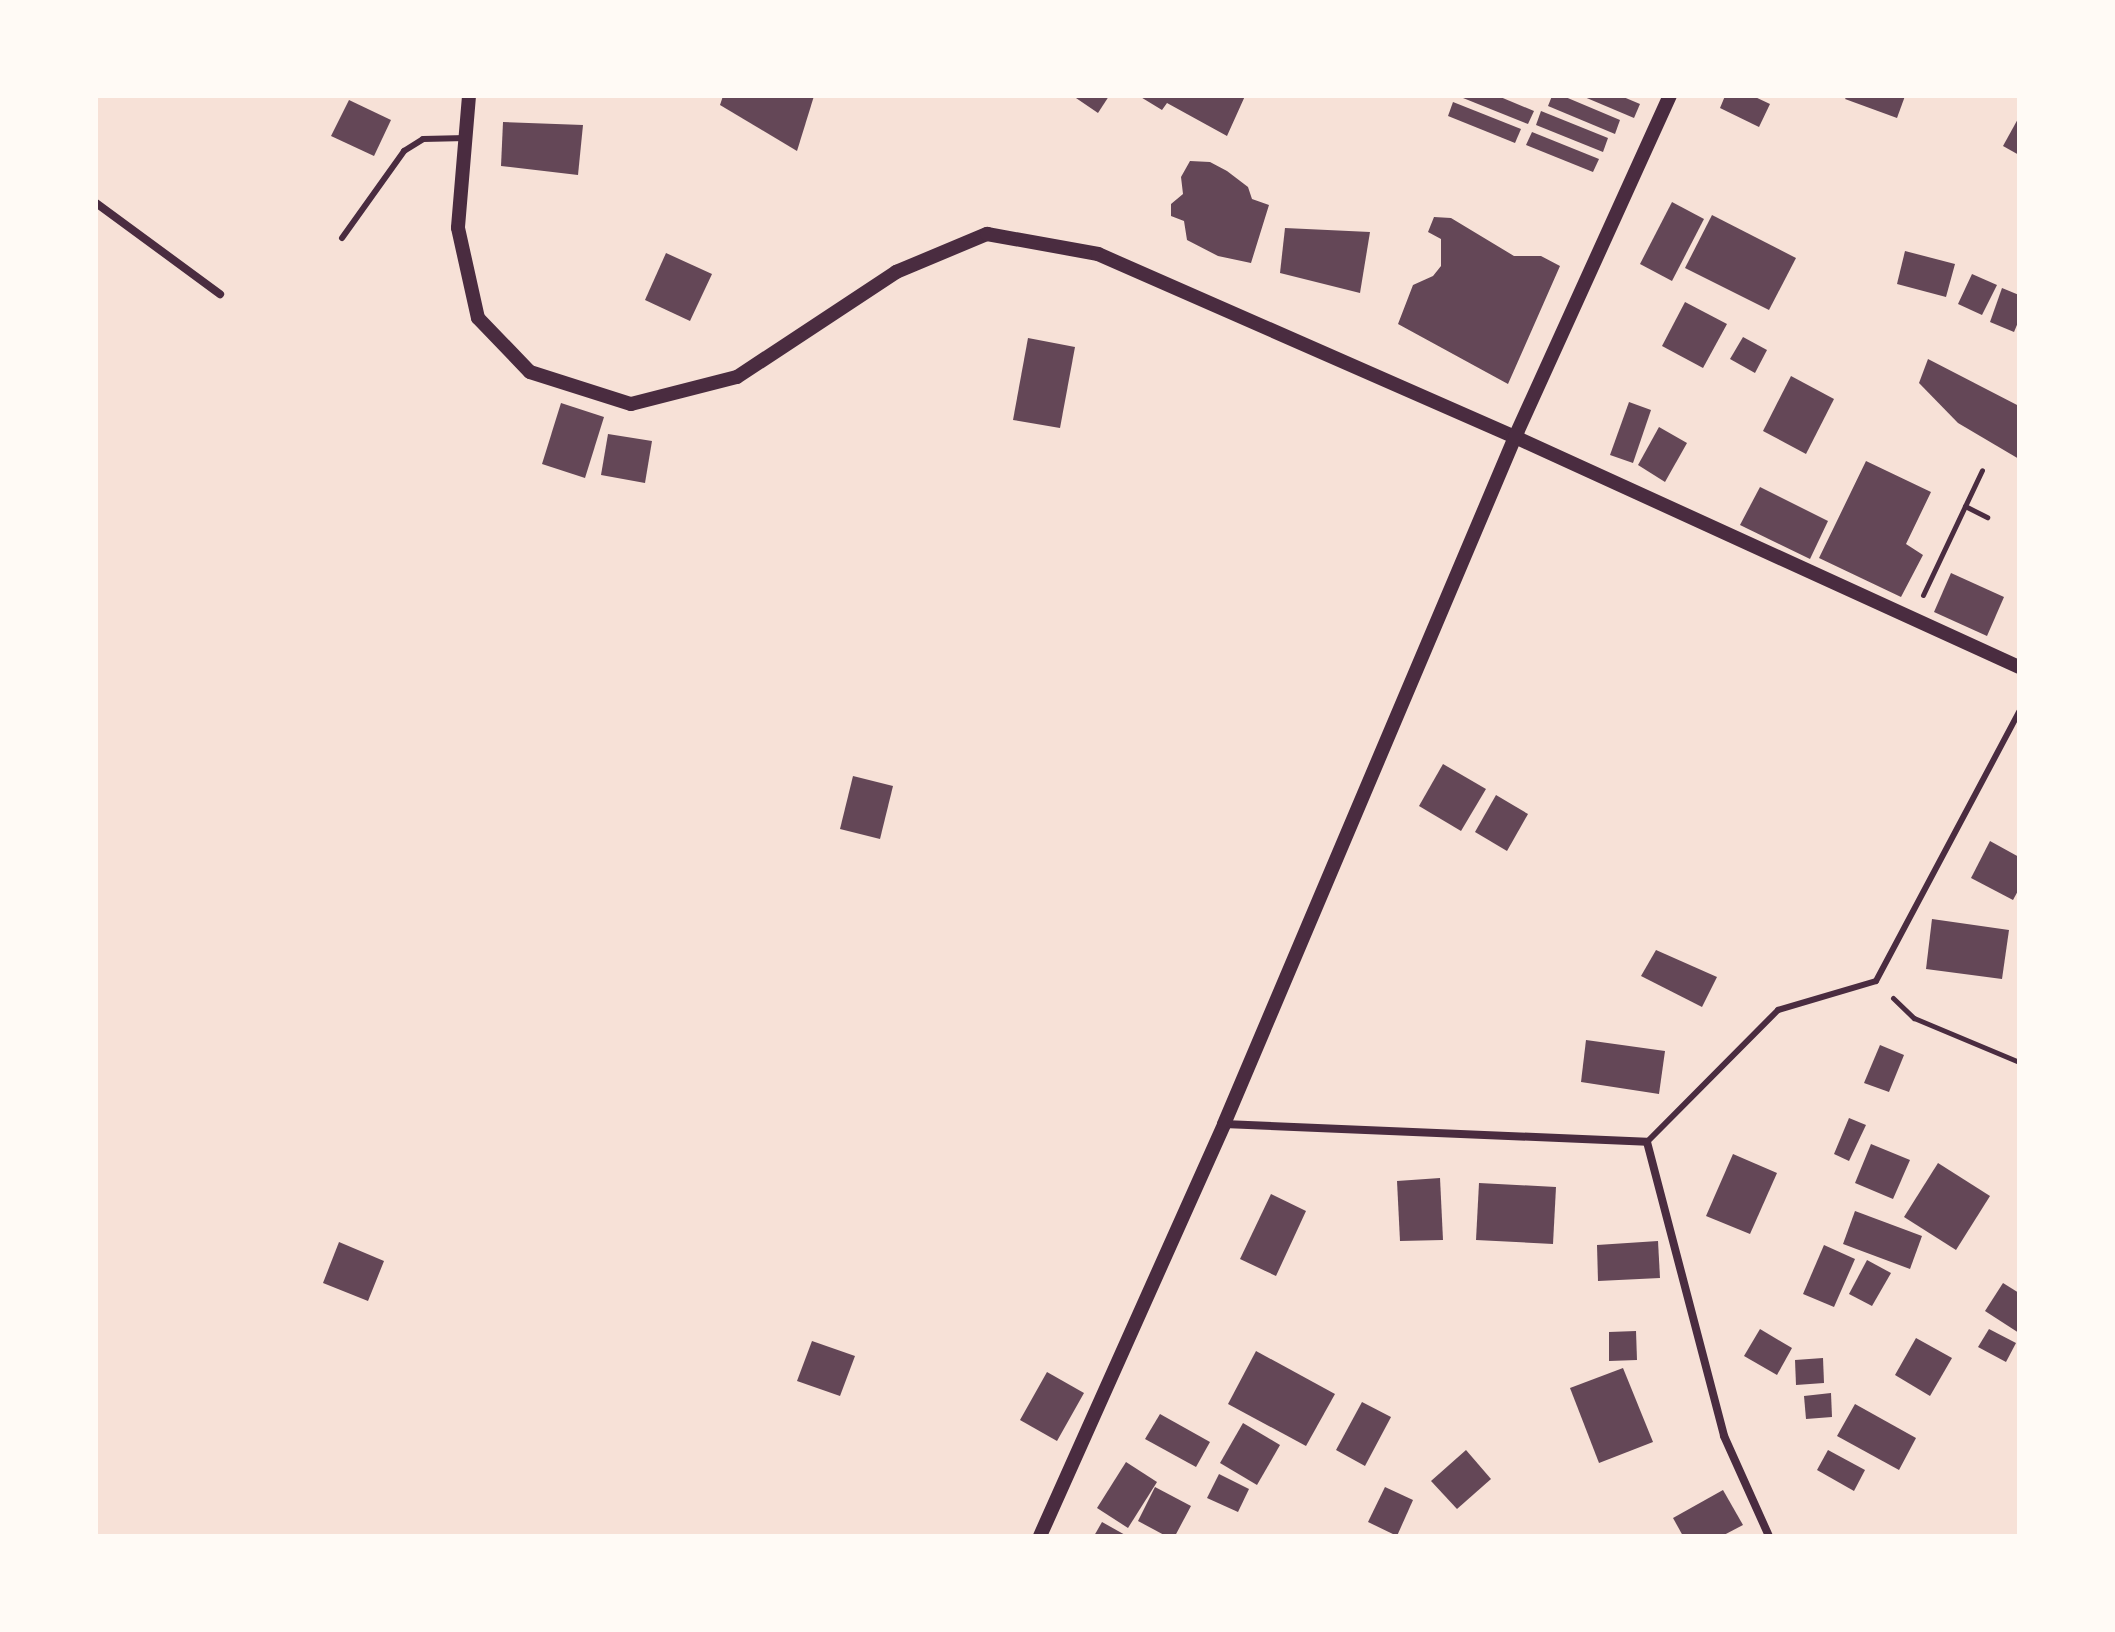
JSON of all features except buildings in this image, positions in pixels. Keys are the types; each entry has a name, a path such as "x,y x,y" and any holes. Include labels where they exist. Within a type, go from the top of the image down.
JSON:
{"street":[{"path":"469,96 458,228 478,318 530,372 631,404 737,377 896,272 987,234 1098,254 1515,437 2019,667"},
{"path":"1040,1536 1224,1124 1515,437 1670,96"},
{"path":"96,203 220,294"},
{"path":"1224,1124 1647,1142 1724,1436 1769,1536"}],"lane":[{"path":"342,238 404,151 423,139 466,138"},
{"path":"1647,1142 1778,1010 1876,981 2019,712"}],"path":[{"path":"1912,618 1982,470"},
{"path":"1965,506 1987,517"},
{"path":"1876,981 1914,1018 2019,1062"}]}
